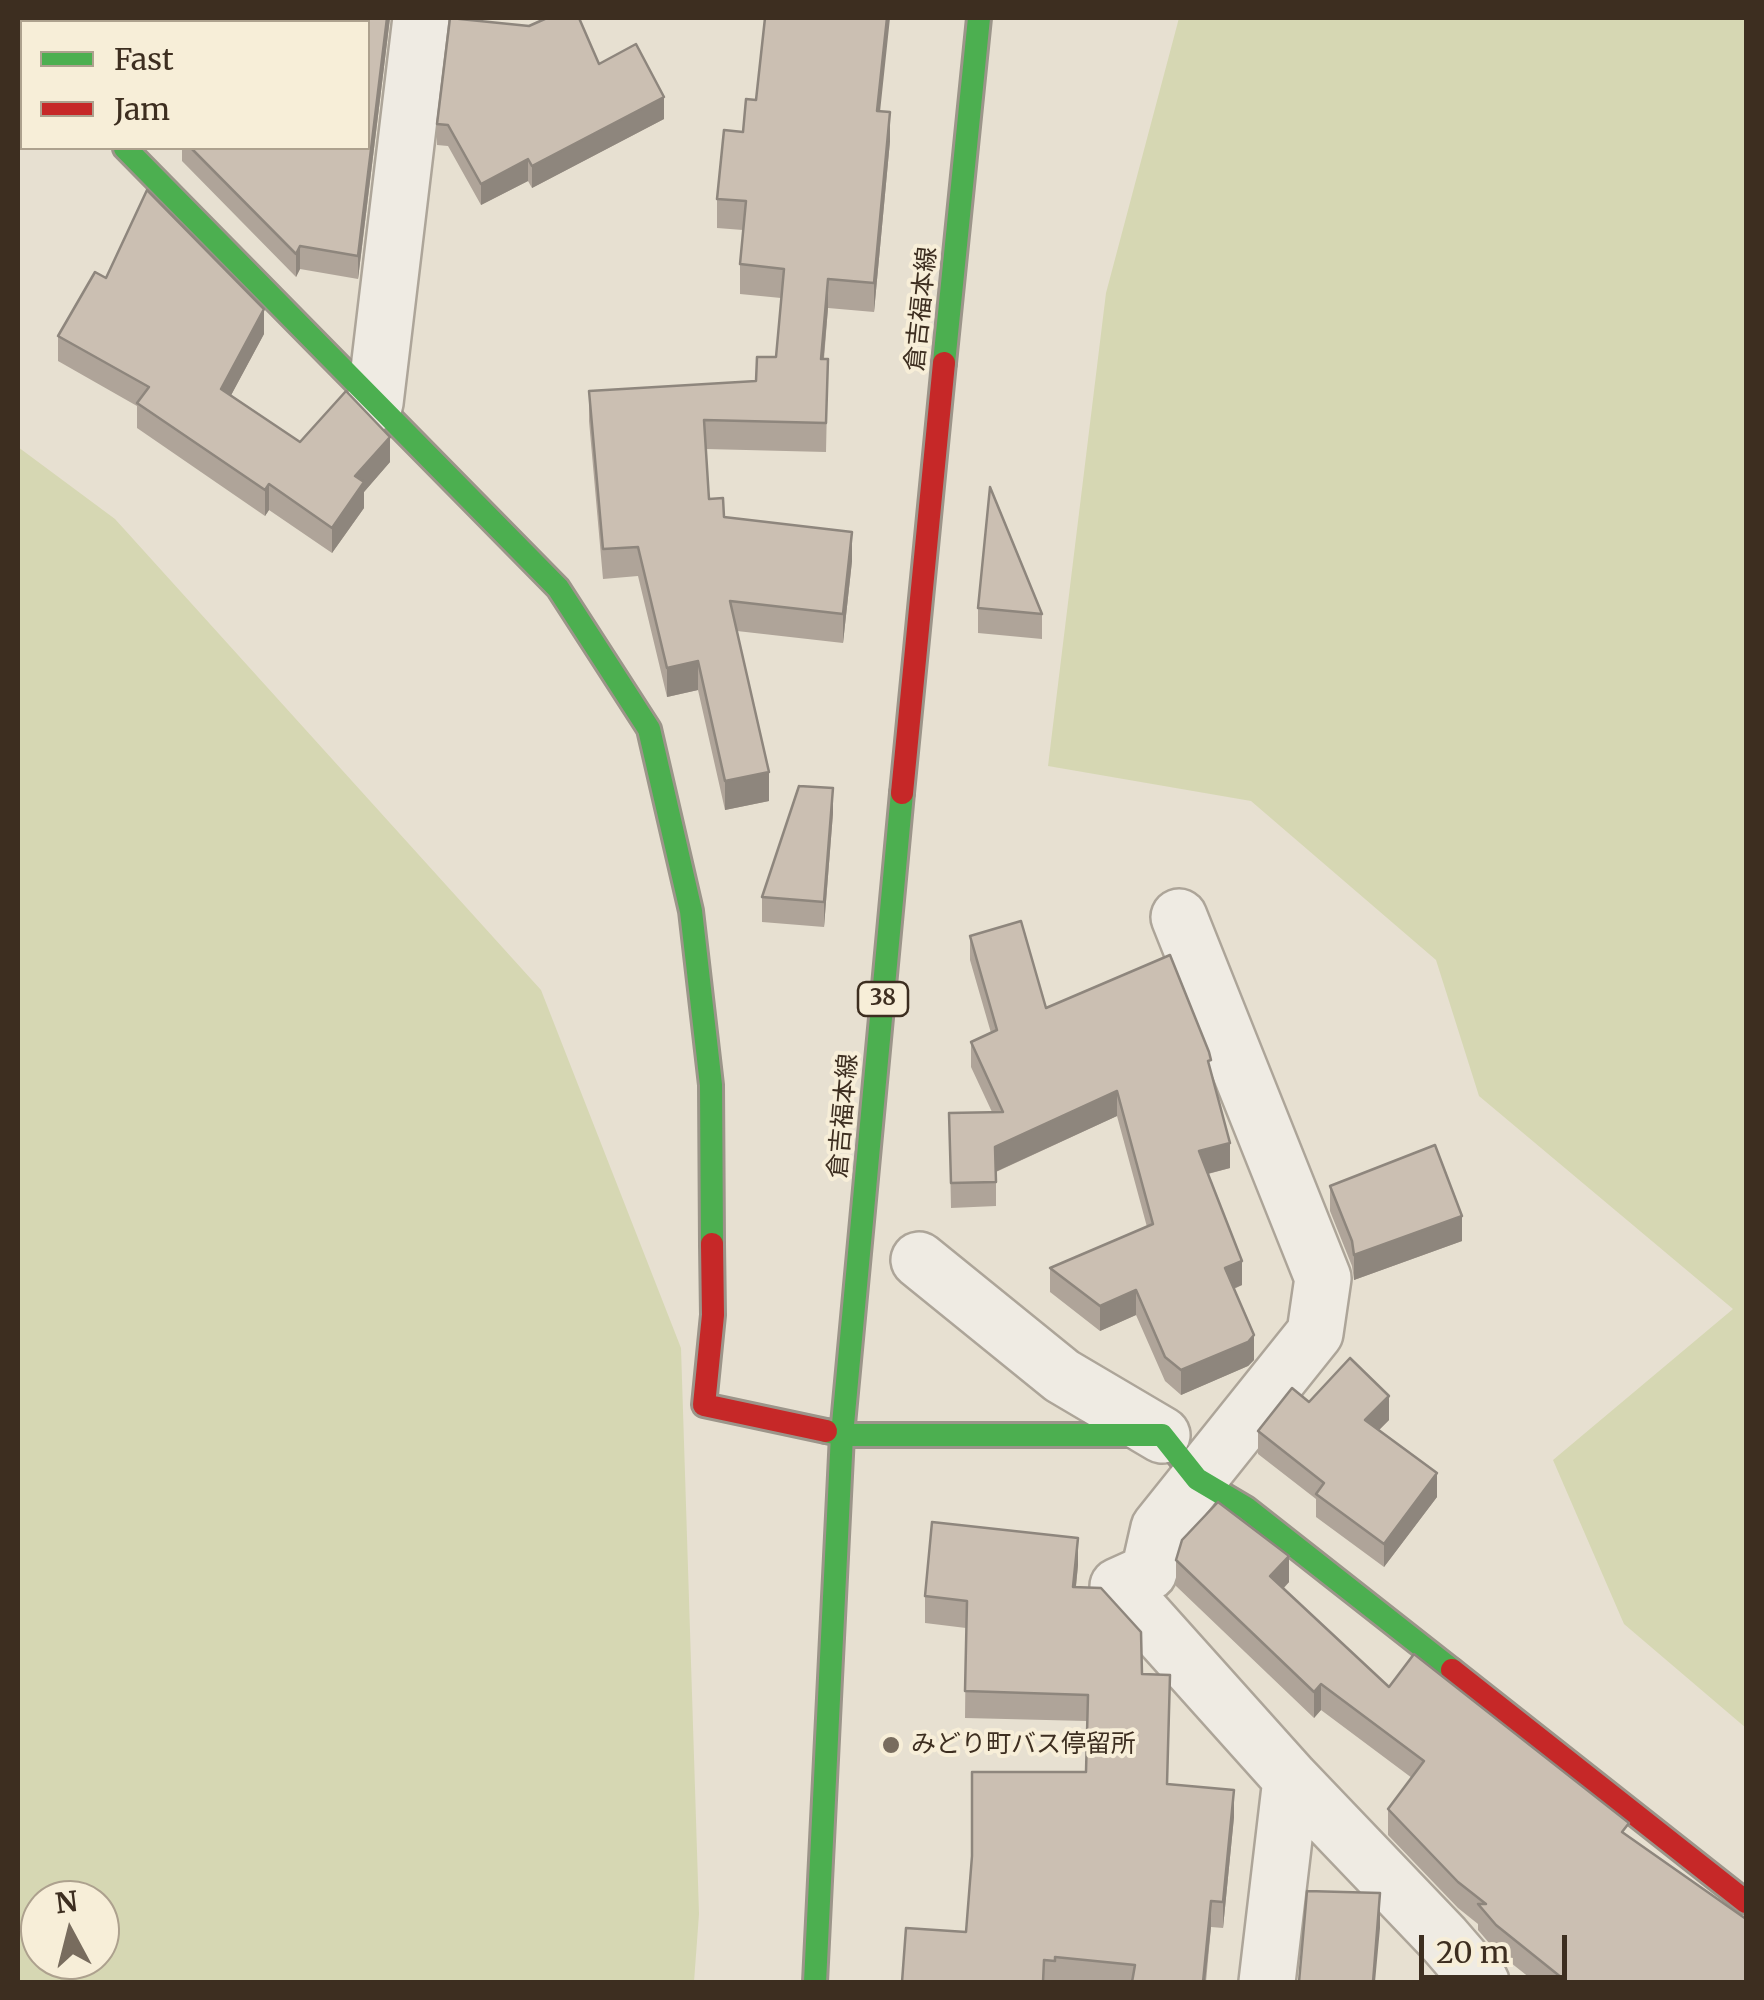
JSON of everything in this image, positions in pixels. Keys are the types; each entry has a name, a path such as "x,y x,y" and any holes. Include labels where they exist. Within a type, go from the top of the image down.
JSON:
{"street":[{"path":"375,403 420,18"},
{"name":"倉吉福本線","path":"816,1982 842,1435 979,18"},
{"path":"128,150 558,588 649,729 691,910 711,1085 713,1315 704,1405 842,1435 1162,1435"},
{"path":"1179,916 1323,1278 1315,1333 1159,1528 1149,1572 1118,1586 1290,1779 1444,1938 1480,1982"},
{"path":"918,1260 1062,1376 1162,1435 1196,1479 1246,1508 1746,1902"},
{"path":"1267,1982 1290,1779"}],"green space":[{"path":"1179,18 1746,18 1746,1728 1624,1624 1553,1460 1733,1309 1479,1096 1436,960 1251,801 1048,766 1106,293"},
{"path":"18,447 115,519 541,990 681,1348 699,1914 694,1982 18,1982"}],"building":[{"path":"103,18 229,18 228,20"},
{"path":"387,18 358,256 300,246 296,254 193,150 370,150 370,20 324,20"},
{"path":"450,18 529,26 547,18 579,18 599,64 636,44 664,97 532,166 528,159 481,184 448,125 437,124"},
{"path":"765,18 887,18 877,111 890,112 874,283 828,279 821,359 828,359 826,423 704,420 709,499 723,498 724,517 852,532 843,614 730,601 769,772 725,781 698,661 667,668 638,547 603,549 589,391 756,381 757,357 776,357 784,269 740,264 746,201 717,199 724,130 743,132 746,99 756,100"},
{"path":"147,190 264,309 221,389 300,442 346,391 390,437 355,476 364,482 332,528 269,484 265,490 137,403 149,387 58,336 95,272 106,278"},
{"path":"990,487 1042,614 978,608"},
{"path":"799,786 833,788 824,902 762,897"},
{"path":"1021,921 1046,1008 1170,955 1209,1052 1230,1143 1199,1151 1242,1261 1225,1268 1254,1335 1248,1342 1181,1370 1165,1357 1136,1290 1100,1306 1050,1268 1153,1224 1117,1091 995,1147 996,1182 951,1183 949,1113 1003,1112 971,1042 997,1030 970,936"},
{"path":"1435,1145 1462,1216 1354,1255 1330,1186"},
{"path":"1350,1358 1389,1396 1365,1420 1437,1473 1384,1544 1316,1494 1324,1483 1258,1431 1292,1388 1309,1402"},
{"path":"1218,1502 1289,1556 1270,1576 1389,1687 1414,1654 1629,1823 1622,1832 1746,1919 1746,1982 1567,1982 1496,1925 1478,1904 1486,1904 1458,1882 1388,1809 1424,1761 1321,1684 1314,1692 1176,1560 1182,1540"},
{"path":"932,1522 1078,1538 1073,1587 1101,1588 1141,1632 1142,1674 1170,1675 1167,1784 1234,1790 1223,1902 1211,1901 1203,1982 1132,1982 1135,1965 1055,1957 1055,1961 1044,1960 1043,1982 902,1982 906,1928 966,1932 972,1856 972,1772 1086,1772 1088,1695 965,1691 967,1601 925,1596"},
{"path":"1307,1891 1380,1893 1373,1982 1299,1982"}],"traffic: fast":[{"path":"944,363 979,18"},
{"path":"127,150 558,588 649,729 691,911 711,1085 712,1244"},
{"path":"815,1982 842,1435 902,793"},
{"path":"826,1431 842,1435 1162,1435 1197,1479 1246,1508 1452,1670"}],"traffic: jam":[{"path":"902,793 944,363"},
{"path":"712,1244 713,1315 704,1405 826,1431"},
{"path":"1452,1670 1746,1902"}],"place":[{"name":"みどり町バス停留所","path":"891,1745"}]}
